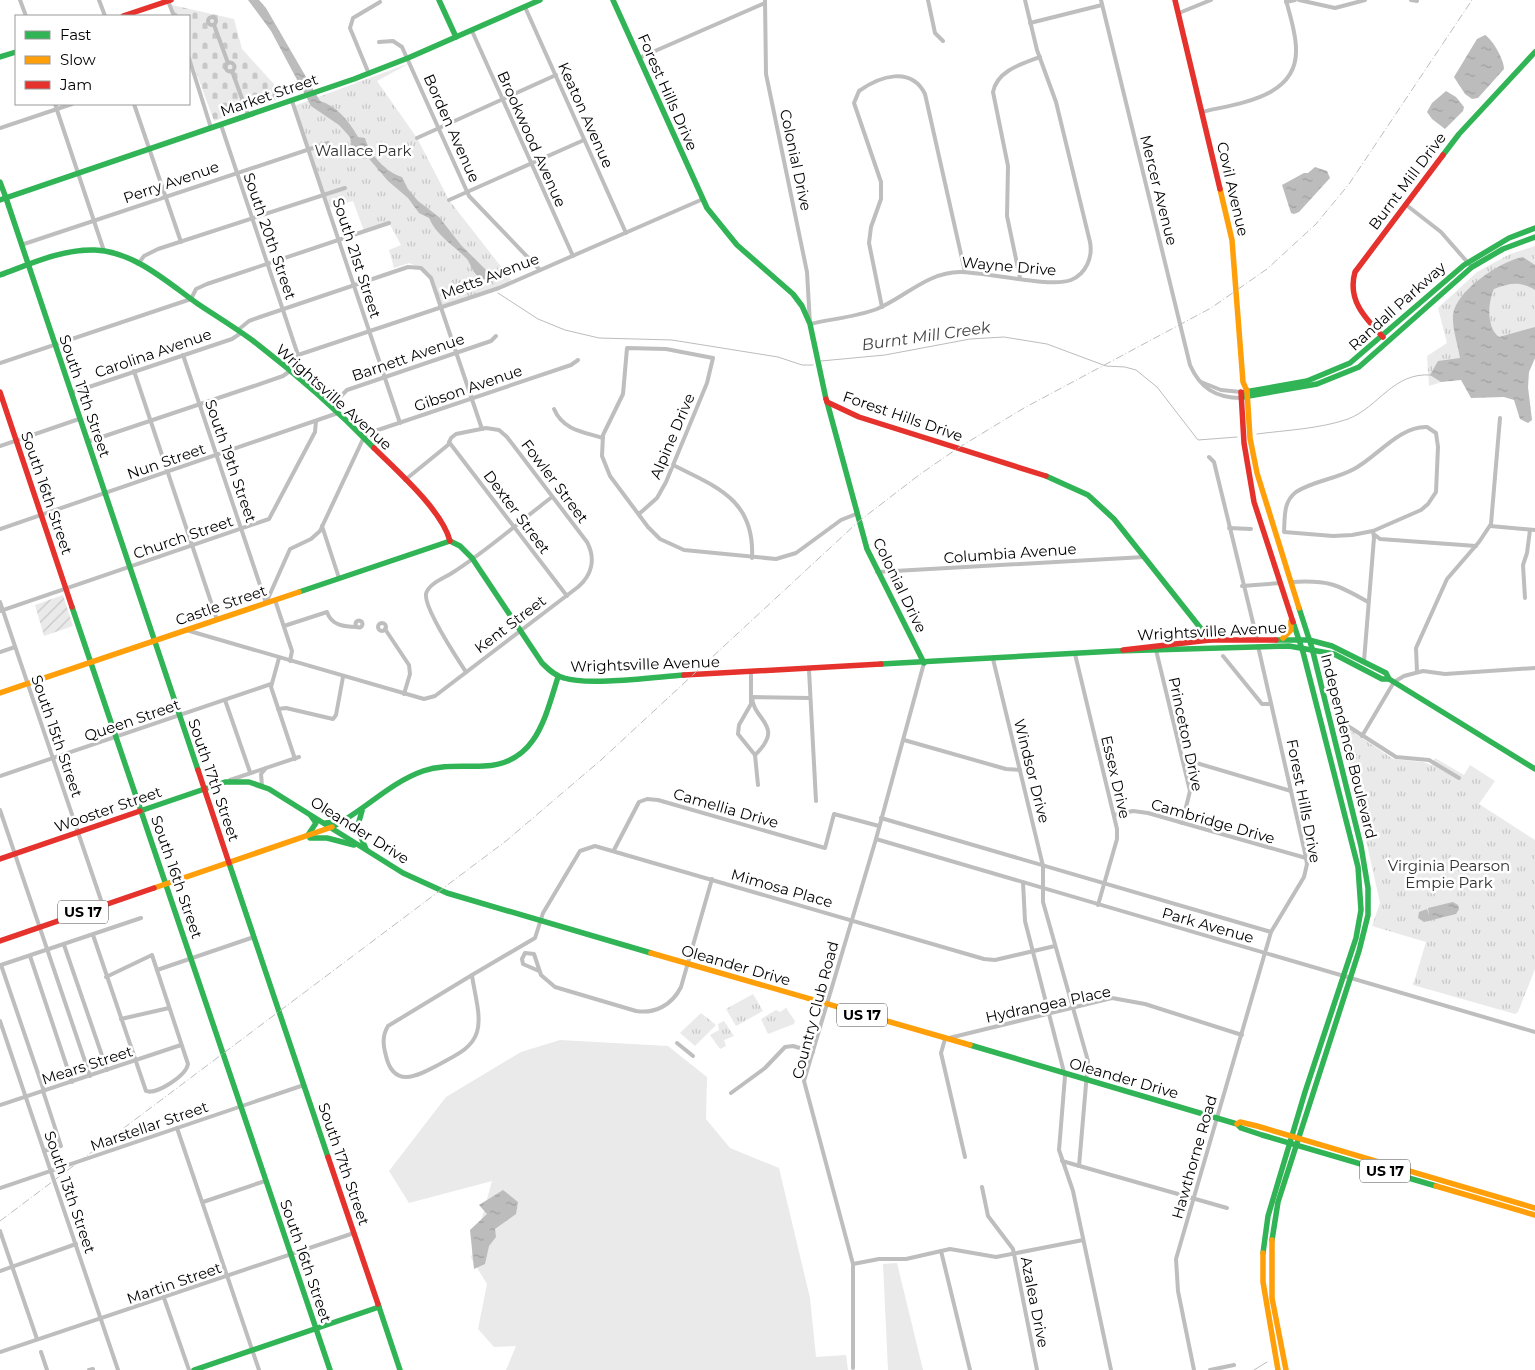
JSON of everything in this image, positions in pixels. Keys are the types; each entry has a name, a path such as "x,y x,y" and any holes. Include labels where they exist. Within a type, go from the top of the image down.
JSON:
{"main road":[{"path":"439,0 456,37"},
{"name":"Market Street","path":"3,199 369,74 540,0"},
{"name":"Forest Hills Drive","path":"613,0 703,199 714,218 736,245 795,297 802,306 810,324 827,402 859,417 1070,485 1088,495 1109,513 1210,640"},
{"name":"Covil Avenue","path":"1175,0 1233,245 1244,393"},
{"path":"126,15 169,1"},
{"path":"0,58 15,52"},
{"name":"Burnt Mill Drive","path":"1383,337 1358,308 1352,292 1352,281 1358,267 1475,114 1535,52"},
{"name":"South 17th Street","path":"0,182 3,199 28,265 400,1370"},
{"name":"Randall Parkway","path":"1244,393 1327,375 1357,359 1466,261 1505,239 1535,228"},
{"name":"Randall Parkway","path":"1244,393 1332,380 1359,367 1472,267 1502,249 1535,237"},
{"name":"Wrightsville Avenue","path":"0,275 68,253 104,251 138,264 240,332 331,406 405,480 444,525 450,542 460,546 472,558 542,663 558,677 566,680 586,681 809,670 1116,651 1258,646 1312,648 1334,654 1382,679 1391,681 1535,769"},
{"name":"South 16th Street","path":"0,392 330,1370"},
{"name":"Independence Boulevard","path":"1244,393 1257,473 1312,648 1367,879 1368,915 1350,978 1278,1202 1271,1255 1272,1298 1286,1370"},
{"name":"Independence Boulevard","path":"1244,393 1244,443 1254,502 1299,639 1356,855 1361,885 1360,918 1292,1136 1266,1228 1262,1272 1268,1320 1278,1370"},
{"name":"Colonial Drive","path":"827,402 867,549 924,663"},
{"name":"Castle Street","path":"0,693 450,542"},
{"path":"1283,638 1291,630 1290,614"},
{"name":"Wrightsville Avenue","path":"1116,651 1133,647 1210,640 1283,638 1309,640 1332,646 1364,661 1386,673 1391,681"},
{"path":"332,827 362,811 395,785 420,772 450,765 490,766 515,758 526,750 539,734 558,677"},
{"name":"Wooster Street","path":"0,859 225,782 248,782"},
{"name":"Oleander Drive","path":"248,782 262,786 326,823 358,846 403,873 443,892 1217,1118 1237,1124 1241,1128 1290,1143 1297,1142 1535,1208"},
{"path":"362,811 357,828 366,850"},
{"path":"303,838 316,823 310,814"},
{"path":"326,823 345,820"},
{"name":"US 17","path":"0,941 332,827"},
{"name":"US 17","path":"303,838 327,838 358,846"},
{"name":"Oleander Drive","path":"1237,1124 1240,1122 1292,1136 1297,1142 1535,1216"},
{"path":"194,1370 379,1307"},
{"path":"1268,1320 1279,1354 1284,1358"}],"street":[{"path":"20,0 26,15"},
{"path":"99,0 105,15"},
{"path":"928,0 935,33 943,42"},
{"name":"Wayne Drive","path":"810,324 882,307 937,276 966,272 1055,282 1070,280 1086,266 1091,249 1056,102 1040,57 1024,0"},
{"name":"Mercer Avenue","path":"1101,0 1190,365 1203,387 1215,394 1244,393"},
{"path":"1179,13 1211,0"},
{"path":"1202,112 1268,95 1284,82 1296,59 1296,50 1286,1 1295,0"},
{"path":"1299,0 1335,8 1365,0"},
{"path":"1411,0 1417,1"},
{"path":"169,1 174,15"},
{"path":"639,58 765,1"},
{"name":"Colonial Drive","path":"765,1 766,74 807,272 810,324"},
{"path":"369,74 350,28 353,18 380,2"},
{"path":"1030,23 1102,5"},
{"name":"Keaton Avenue","path":"525,7 626,233"},
{"path":"214,25 228,63 226,69 232,71 248,116"},
{"name":"Brookwood Avenue","path":"472,31 573,256"},
{"path":"379,42 393,41 402,47 408,58"},
{"path":"1020,278 1007,216 1008,166 993,92 995,84 1001,75 1040,57"},
{"name":"Borden Avenue","path":"408,58 468,192 540,270"},
{"path":"190,67 212,128"},
{"path":"417,138 556,75"},
{"path":"882,307 869,243 871,227 881,199 881,182 855,110 854,98 861,89 894,76 913,79 924,92 966,272"},
{"name":"South 21st Street","path":"292,101 400,423"},
{"path":"55,105 104,251"},
{"path":"0,128 69,105"},
{"path":"134,105 181,242"},
{"name":"South 20th Street","path":"221,125 298,355"},
{"path":"450,200 584,140"},
{"name":"Perry Avenue","path":"21,245 308,148 328,143"},
{"path":"138,264 149,253 345,188"},
{"name":"Metts Avenue","path":"284,366 298,355 498,288 703,199"},
{"path":"1405,204 1446,236 1472,267"},
{"path":"0,363 191,299 194,292 200,287 389,223"},
{"name":"Carolina Avenue","path":"71,393 235,338 252,320 408,267 421,268 431,278 441,307"},
{"path":"405,480 450,442 456,434 482,429 441,307"},
{"name":"Barnett Avenue","path":"331,406 346,390 491,341 496,336"},
{"path":"1383,337 1388,343"},
{"name":"Alpine Drive","path":"602,438 622,395 627,348 666,349 713,358 707,383 673,465 657,498 639,514"},
{"name":"South 19th Street","path":"183,355 266,603"},
{"name":"Gibson Avenue","path":"364,437 374,431 571,365 578,360"},
{"path":"134,371 217,620"},
{"path":"87,442 283,376 290,371"},
{"path":"554,409 559,418 569,428 602,438 604,466 639,514 658,536 676,547 752,558 776,559 792,555 841,520 856,514"},
{"name":"Nun Street","path":"0,529 338,413"},
{"path":"1417,672 1415,654 1419,639 1447,580 1476,546 1490,526 1500,418"},
{"path":"0,446 79,419"},
{"name":"Church Street","path":"1,611 272,517 315,432 316,421"},
{"path":"1418,427 1429,428 1436,433 1438,447 1437,485 1434,496 1421,510 1373,531 1338,536 1284,532 1287,502 1302,488 1334,478 1362,464 1399,436 1418,427"},
{"name":"Fowler Street","path":"482,429 493,428 503,433 588,545 592,565"},
{"path":"266,603 290,549 311,539 322,526 364,437"},
{"name":"Dexter Street","path":"450,442 567,596"},
{"path":"1209,457 1214,462 1242,586 1257,639"},
{"path":"673,465 721,491 740,507 751,531 752,558"},
{"path":"466,672 444,636 427,602 426,592 430,586 472,558 552,497"},
{"path":"322,526 339,578"},
{"path":"1490,526 1535,530"},
{"path":"1229,528 1251,529"},
{"path":"1525,598 1523,569 1530,530"},
{"path":"1373,531 1380,539 1476,546"},
{"path":"1364,661 1373,531"},
{"name":"Columbia Avenue","path":"877,572 1144,556"},
{"name":"Kent Street","path":"404,694 424,699 434,696 567,596 585,580 592,565"},
{"path":"1292,582 1313,581 1341,586 1368,602"},
{"path":"1242,586 1281,583"},
{"path":"275,600 292,651 290,660"},
{"name":"South 15th Street","path":"0,602 1,611 103,906"},
{"path":"284,626 327,612 329,620 333,623 357,627"},
{"path":"186,630 404,694 410,674 409,665 385,629"},
{"name":"Forest Hills Drive","path":"1258,646 1306,858 1304,877 1271,932 1265,953"},
{"path":"0,652 15,647"},
{"name":"Princeton Drive","path":"1156,650 1190,794 1182,823"},
{"name":"Essex Drive","path":"1075,654 1114,815 1117,839 1098,905"},
{"path":"1223,656 1262,704 1271,704"},
{"path":"279,658 271,684 278,709 286,708 331,720 335,716 343,677"},
{"name":"Windsor Drive","path":"993,659 1043,866 1043,902 1088,1061 1088,1081 1079,1166"},
{"name":"Country Club Road","path":"854,1368 853,1264 804,1079 876,839 924,663"},
{"path":"1362,736 1391,681 1417,672 1445,674 1535,668"},
{"path":"809,670 816,801"},
{"path":"751,673 752,703 766,722 768,730 763,743 754,755"},
{"name":"Queen Street","path":"0,776 271,684"},
{"path":"752,697 810,698"},
{"path":"752,697 738,732 740,738 754,755 758,785"},
{"path":"226,700 250,772"},
{"name":"Wooster Street","path":"225,782 250,772 297,758 278,709"},
{"path":"1337,719 1396,757 1429,760 1459,778"},
{"path":"904,740 1006,769 1020,770"},
{"path":"1183,759 1291,791"},
{"path":"262,786 261,774 267,767"},
{"name":"Camellia Drive","path":"614,850 637,804 647,799 658,800 825,848 834,814 879,826"},
{"path":"0,810 90,1076"},
{"name":"Cambridge Drive","path":"1114,815 1138,811 1306,858"},
{"name":"Park Avenue","path":"882,818 1271,932"},
{"name":"Park Avenue","path":"876,839 1535,1032"},
{"name":"Mimosa Place","path":"472,975 478,1026 471,1044 420,1075 408,1078 396,1073 388,1064 384,1047 384,1035 388,1026 472,975 531,941 537,934 543,913 580,851 595,846 988,960 1055,946"},
{"path":"539,971 523,964 522,959 525,953 530,952 536,956 539,971 547,981 560,989 644,1012 660,1008 674,998 681,988 712,879"},
{"path":"1023,882 1024,915 1065,1074 1058,1146 1062,1161 1071,1180 1111,1370"},
{"path":"44,1151 61,1146 1,966 141,918"},
{"path":"92,934 106,977 146,1091 152,1091 175,1080 187,1069 188,1064 152,955 106,977"},
{"path":"157,970 254,937"},
{"path":"64,945 107,1070"},
{"name":"Hawthorne Road","path":"1194,1370 1175,1268 1176,1259 1265,953"},
{"path":"30,956 72,1082"},
{"name":"Hydrangea Place","path":"945,1040 1112,998 1145,1004 1242,1034"},
{"path":"121,1019 169,1008"},
{"name":"South 13th Street","path":"0,1022 118,1370"},
{"path":"945,1040 941,1053 966,1157"},
{"path":"677,1043 693,1056"},
{"name":"Mears Street","path":"0,1106 182,1045"},
{"path":"731,1093 765,1068 785,1047 792,1046 813,1052"},
{"name":"Marstellar Street","path":"0,1188 304,1085"},
{"path":"177,1128 260,1370"},
{"path":"1062,1161 1227,1208"},
{"path":"203,1202 266,1180"},
{"name":"Azalea Drive","path":"982,1187 988,1216 997,1229 1007,1238 1014,1254 1037,1370"},
{"path":"0,1231 37,1339"},
{"name":"Martin Street","path":"0,1352 354,1233"},
{"path":"853,1264 879,1259 906,1258 941,1251 964,1250 993,1257 1083,1240"},
{"path":"0,1271 76,1244"},
{"path":"941,1251 970,1370"},
{"path":"164,1298 189,1370"},
{"path":"41,1352 47,1370"},
{"path":"1210,1370 1234,1365"}],"green space":[{"path":"172,5 234,19 242,49 274,84 281,98 214,121 190,56 190,15 175,15"},
{"name":"Wallace Park","path":"410,63 377,81 417,138 449,200 513,282 441,307 428,275 409,263 394,268 389,250 401,245 389,223 364,231 353,201 328,208 294,106"},
{"path":"1535,246 1535,353 1429,386 1427,356 1447,343 1438,308 1477,272 1510,254"},
{"path":"63,595 73,626 44,636 35,605"},
{"name":"Virginia Pearson Empie Park","path":"1340,723 1393,759 1423,762 1432,765 1435,758 1464,775 1470,765 1495,781 1479,804 1535,840 1535,969 1518,1012 1515,1014 1413,985 1426,942 1372,926 1380,903"},
{"path":"753,994 763,1011 736,1026 726,1009"},
{"path":"786,1008 795,1021 794,1024 768,1034 761,1019 776,1010 780,1012"},
{"path":"701,1013 716,1025 695,1046 680,1033"},
{"path":"724,1021 734,1036 724,1040 726,1046 720,1049 710,1035 719,1030 718,1024"},
{"path":"560,1040 668,1046 707,1077 706,1119 730,1148 779,1168 810,1298 816,1357 846,1355 848,1370 506,1370 516,1346 494,1347 478,1329 487,1284 471,1258 492,1181 409,1203 389,1171 446,1097 521,1052"},
{"path":"897,1263 923,1370 888,1370 883,1264"}],"water":[{"path":"248,0 259,0 266,8 320,101 342,115 358,137 365,138 370,150 379,162 396,175 402,177 408,189 418,201 439,217 461,245 489,273 491,280 484,279 476,274 467,260 441,235 429,218 419,213 408,198 388,181 365,154 352,148 350,137 339,125 311,106 271,31"},
{"path":"1485,35 1498,50 1504,69 1478,98 1472,99 1465,94 1454,77 1477,39"},
{"path":"1446,91 1456,97 1464,107 1463,111 1445,129 1432,119 1427,112 1432,103"},
{"path":"1315,167 1327,171 1330,178 1299,212 1291,213 1282,185 1304,173 1308,173"},
{"path":"1523,257 1535,265 1535,290 1520,284 1505,285 1494,289 1490,301 1489,314 1492,327 1499,337 1535,327 1535,358 1529,372 1528,387 1532,420 1528,423 1520,419 1514,400 1504,397 1471,398 1461,380 1441,382 1430,375 1438,361 1460,358 1454,331 1453,315 1456,305 1462,296 1481,278 1503,264"},
{"path":"1453,902 1458,905 1459,909 1456,914 1424,922 1418,918 1419,912 1427,909 1429,915 1428,908"},
{"path":"503,1190 518,1202 516,1214 495,1229 496,1237 489,1246 485,1264 474,1269 470,1230 487,1214 479,1205"}],"waterway":[{"name":"Burnt Mill Creek","path":"491,280 493,284"},
{"name":"Burnt Mill Creek","path":"498,293 538,319 565,330 599,338 672,340 778,357 802,365 813,365"},
{"name":"Burnt Mill Creek","path":"821,361 885,355 970,339 1004,337 1047,344 1106,366 1125,367 1136,370 1157,387 1198,440 1237,437"},
{"name":"Burnt Mill Creek","path":"1257,434 1314,427 1348,419 1369,407 1396,384 1406,379 1431,375"},
{"path":"1254,1370 1267,1362"}],"railway":[{"path":"0,1221 506,841 601,760 858,522 919,475 958,448 1024,408 1211,308 1267,269 1316,224 1349,184 1472,0"}],"traffic: fast":[{"path":"439,0 456,37"},
{"path":"0,200 354,79 408,58 540,0"},
{"path":"613,0 707,208 737,245 793,294 802,306 810,324 826,399"},
{"path":"0,57 15,52"},
{"path":"1443,155 1459,134 1535,52"},
{"path":"0,182 6,198"},
{"path":"6,198 198,770"},
{"path":"1245,392 1307,381 1350,363 1464,265 1509,238 1535,228"},
{"path":"1243,397 1317,384 1359,367 1472,267 1503,249 1535,237"},
{"path":"0,275 46,258 83,250 110,252 137,262 245,335 268,353 330,405 374,448"},
{"path":"827,402 867,549 924,663"},
{"path":"1046,476 1088,495 1114,519 1210,640"},
{"path":"299,592 450,541 460,546 472,558 542,663 558,676 589,681 684,675"},
{"path":"72,607 166,885"},
{"path":"1272,1240 1278,1202 1359,951 1368,915 1368,888 1361,846 1312,648 1299,608"},
{"path":"1263,1253 1268,1216 1305,1092 1356,938 1361,910 1358,867 1303,652 1293,622"},
{"path":"1276,640 1309,640 1332,646 1386,673 1389,679"},
{"path":"881,664 1116,651 1289,646 1334,654 1382,679 1389,679 1535,769"},
{"path":"332,827 399,783 423,771 446,767 484,766 502,763 516,757 527,748 543,723 558,677"},
{"path":"140,811 225,782 249,782 269,789 403,873 447,893 651,953"},
{"path":"362,811 357,828 366,849"},
{"path":"308,835 316,823 311,816"},
{"path":"326,823 343,821"},
{"path":"310,838 327,838 354,845"},
{"path":"229,863 328,1157"},
{"path":"166,885 330,1370"},
{"path":"970,1045 1237,1124 1241,1128 1262,1135 1436,1186"},
{"path":"378,1304 400,1370"},
{"path":"194,1370 379,1307"}],"traffic: slow":[{"path":"1220,189 1232,240 1243,382 1247,391"},
{"path":"1247,391 1250,438 1257,473 1299,608"},
{"path":"0,693 299,592"},
{"path":"1283,638 1291,630 1291,621"},
{"path":"154,888 332,827"},
{"path":"651,953 970,1045"},
{"path":"1237,1124 1240,1122 1257,1126 1535,1208"},
{"path":"1436,1186 1535,1215"},
{"path":"1272,1240 1272,1298 1286,1370"},
{"path":"1263,1253 1263,1282 1278,1370"}],"traffic: jam":[{"path":"126,15 171,0"},
{"path":"1175,0 1220,189"},
{"path":"1383,337 1359,308 1353,291 1355,272 1443,155"},
{"path":"0,392 72,607"},
{"path":"1241,392 1244,443 1254,502 1293,622"},
{"path":"826,399 827,402 859,417 1046,476"},
{"path":"374,448 429,504 445,529 450,541"},
{"path":"1123,650 1210,640 1276,640"},
{"path":"684,675 881,664"},
{"path":"198,770 229,863"},
{"path":"0,859 140,811"},
{"path":"0,941 154,888"},
{"path":"328,1157 378,1304"}]}
